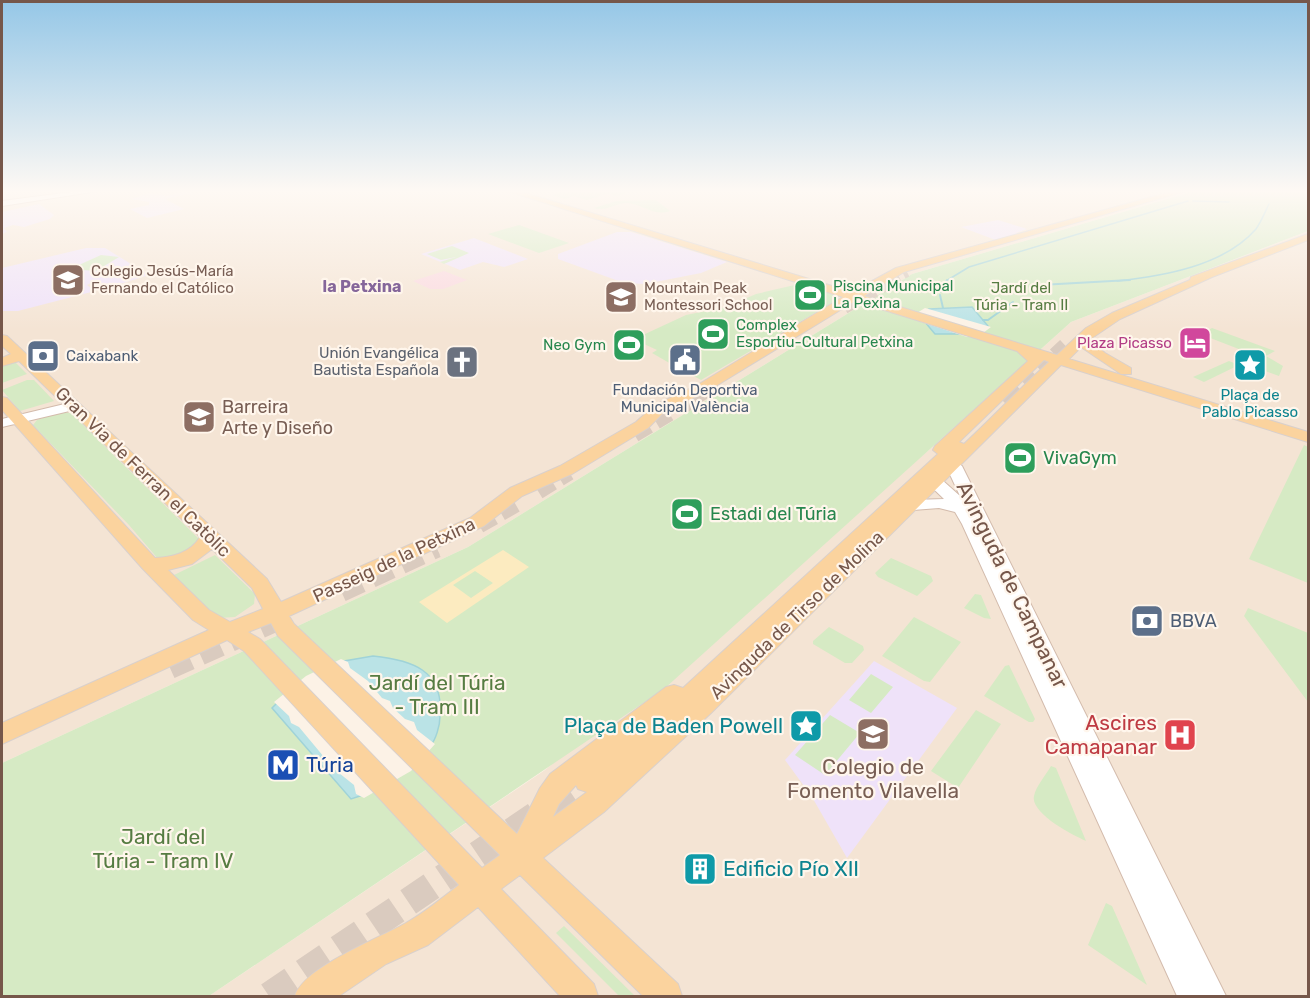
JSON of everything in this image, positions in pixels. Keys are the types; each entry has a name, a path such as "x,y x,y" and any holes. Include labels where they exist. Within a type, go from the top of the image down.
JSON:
{"main road":[{"path":"662,238 991,339 1037,352 1065,353 1208,405 1303,431"},
{"path":"680,238 838,285 860,299 1037,352"},
{"name":"Passeig de la Petxina","path":"801,333 903,271 981,246 1020,238"},
{"path":"1065,353 1084,327 1101,317 1307,238"},
{"path":"838,285 903,271"},
{"path":"1065,353 1116,316 1206,277"},
{"name":"Passeig de la Petxina","path":"2,734 226,632 280,621 323,593 477,522 516,492 566,470 642,425 660,408 696,392 860,299"},
{"name":"Gran Via de Ferran el Catòlic","path":"2,339 45,377 260,584 280,621 477,817 502,872"},
{"path":"1081,340 1122,374"},
{"path":"931,479 922,467 1037,360 1037,352"},
{"name":"Avinguda de Tirso de Molina","path":"587,781 683,702 774,618 888,519 913,505 931,479 954,466 1065,353"},
{"path":"2,362 20,356"},
{"path":"1040,377 1122,374 1303,431"},
{"path":"2,401 16,425 150,564 201,615 226,632 252,645 439,841 502,872 666,996"},
{"name":"Avinguda de Tirso de Molina","path":"311,996 375,953 417,934 579,814 647,757 931,479 1004,402"},
{"path":"2,431 73,405"},
{"path":"669,413 683,405"},
{"name":"Avinguda de Campanar","path":"954,466 1211,996"},
{"name":"Avinguda de Campanar","path":"931,479 962,509 1192,996"},
{"path":"519,502 538,491"},
{"path":"913,505 939,503 962,509"},
{"path":"502,872 559,782 675,694 847,539 888,519"},
{"path":"150,564 171,563 188,558 202,550 210,536"},
{"path":"2,745 170,668"},
{"path":"502,872 531,945 582,996"}],"shaded area":[{"path":"2,238 1036,238 912,274 468,547 2,763"},
{"path":"474,238 528,259 504,267 483,262 460,270 421,254"},
{"path":"602,238 649,238 727,262 701,273 645,284 624,283 558,259 558,254"},
{"path":"989,238 1015,238 1001,242"},
{"path":"1291,238 1308,238 1308,996 209,996 545,770 929,450 1071,322"},
{"name":"Colegio Jesús-María Fernando el Católico","path":"86,248 105,248 149,275 107,288 101,284 91,283 87,285 95,291 18,311 2,311 2,268"},
{"path":"444,271 467,280 443,289 430,289 413,281"},
{"name":"Colegio de Fomento Vilavella","path":"874,661 957,708 847,858 812,797 785,760"}],"green space":[{"path":"498,238 554,238 569,243 539,253"},
{"path":"1036,238 1291,238 1071,322 664,689 209,996 2,996 2,763 468,547 912,274"},
{"path":"452,246 469,253 444,264 440,262 456,257 441,260 427,254"},
{"path":"101,255 119,257 96,271 70,269"},
{"name":"Complex Esportiu-Cultural Petxina","path":"799,284 834,295 837,300 701,380 690,374 697,369 693,368 685,372 652,353 657,350 644,344 639,347 630,341 686,315 726,307 756,294"},
{"path":"1212,328 1275,351 1266,356 1283,366 1279,376 1235,360 1249,353 1200,334"},
{"path":"1229,361 1239,365 1204,382 1193,377"},
{"path":"15,362 27,374 2,383 2,364"},
{"path":"27,380 34,380 54,401 20,411 2,390"},
{"path":"60,412 71,413 202,542 196,549 159,560 129,525 33,425 37,420"},
{"path":"1304,445 1308,447 1308,583 1249,559"},
{"path":"215,555 255,594 254,604 235,617 218,618 174,575"},
{"path":"891,558 931,576 933,581 917,596 878,577 875,573"},
{"path":"975,594 981,595 991,619 964,608"},
{"path":"1248,608 1308,633 1308,702 1244,616"},
{"path":"914,617 961,642 930,682 924,681 882,656"},
{"path":"829,627 863,646 864,650 852,663 845,663 813,644 813,641"},
{"path":"1009,665 1035,719 1033,722 1029,722 984,696 1005,666"},
{"path":"871,674 893,687 871,713 849,700"},
{"path":"976,710 1001,724 958,788 931,771"},
{"path":"830,715 860,733 825,775 795,755"},
{"path":"1051,766 1056,768 1086,841 1053,823 1035,803 1034,796 1037,788"},
{"path":"1106,903 1112,906 1147,985 1088,945"},
{"path":"564,926 635,996 619,996 556,933"}],"sand":[{"path":"503,550 529,567 447,623 419,602","holes":["475,571 493,583 471,598 453,585"]}],"water":[{"path":"972,307 988,326 977,334 935,334 919,315 929,309"},
{"path":"373,656 412,665 423,670 431,678 440,700 439,724 434,740 423,753 363,795 351,799 272,708 283,697 344,661"}],"pier":[{"path":"925,308 991,327 979,336 967,337 921,322 916,317 917,313"},
{"path":"341,659 348,662 350,668 368,681 382,698 390,701 393,708 405,719 414,722 417,730 435,744 411,771 364,798 356,794 354,785 334,769 299,727 291,723 289,716 274,702 306,676"}],"waterway":[{"path":"947,281 969,267 1067,238"},
{"path":"1120,281 1192,267 1227,252 1247,238"},
{"path":"1120,281 1130,280"},
{"path":"940,292 947,281"},
{"path":"1040,285 1120,281"},
{"path":"940,295 943,308"},
{"path":"983,320 988,320 1013,302"}],"tunnel":[{"path":"890,281 907,272"},
{"path":"844,307 893,280"},
{"path":"1009,398 1066,344"},
{"path":"695,398 717,384"},
{"path":"683,405 697,396"},
{"path":"1004,402 1010,396"},
{"path":"634,434 669,413"},
{"path":"538,491 569,472"},
{"path":"479,525 519,502"},
{"path":"341,591 436,547 432,549"},
{"path":"170,668 286,616"},
{"path":"269,996 587,781"}],"place":[{"name":"Colegio Jesús-María Fernando el Católico","path":"68,280"},
{"name":"Piscina Municipal La Pexina","path":"810,295"},
{"name":"Mountain Peak Montessori School","path":"621,297"},
{"name":"Complex Esportiu-Cultural Petxina","path":"713,334"},
{"name":"Plaza Picasso","path":"1195,343"},
{"name":"Neo Gym","path":"629,345"},
{"name":"Caixabank","path":"43,356"},
{"name":"Fundación Deportiva Municipal València","path":"685,360"},
{"name":"Unión Evangélica Bautista Española","path":"462,362"},
{"name":"Plaça de Pablo Picasso","path":"1250,365"},
{"name":"Barreira Arte y Diseño","path":"199,417"},
{"name":"VivaGym","path":"1020,458"},
{"name":"Estadi del Túria","path":"687,514"},
{"name":"BBVA","path":"1147,621"},
{"name":"Plaça de Baden Powell","path":"806,726"},
{"name":"Colegio de Fomento Vilavella","path":"873,734"},
{"name":"Ascires Camapanar","path":"1180,735"},
{"name":"Túria","path":"283,765"},
{"name":"Edificio Pío XII","path":"700,869"}],"district":[{"name":"la Petxina","path":"362,286"}],"park label":[{"name":"Jardí del Túria - Tram II","path":"1021,296"},
{"name":"Jardí del Túria - Tram III","path":"437,695"},
{"name":"Jardí del Túria - Tram IV","path":"163,849"}]}
